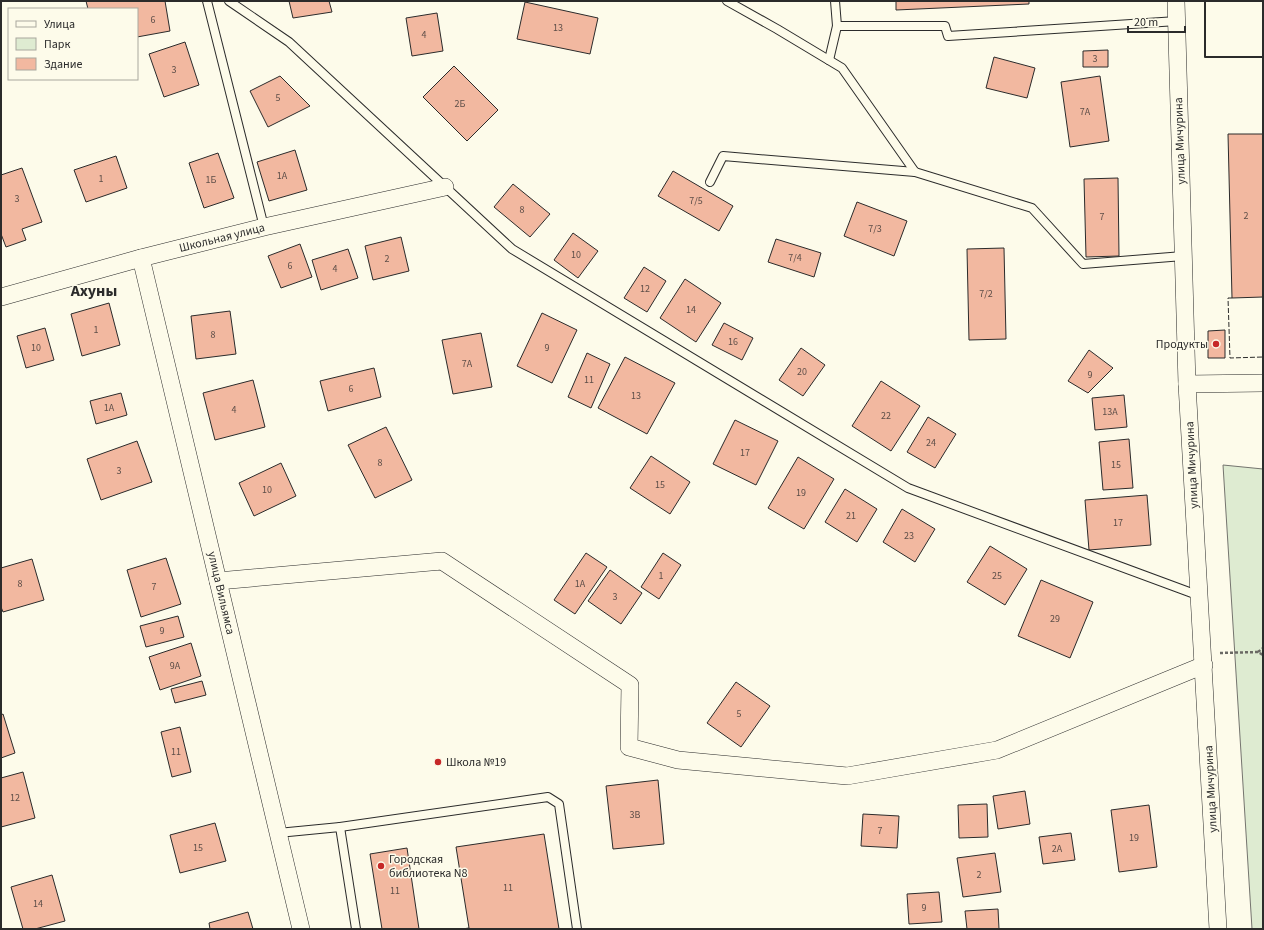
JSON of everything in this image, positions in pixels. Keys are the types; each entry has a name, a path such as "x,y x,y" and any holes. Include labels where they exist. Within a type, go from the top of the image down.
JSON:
{"street":[{"name":"улица Мичурина","path":"1176,1 1187,384 1218,929"},
{"name":"Школьная улица","path":"1,296 141,258 264,227 445,187"},
{"name":"улица Вильямса","path":"141,258 301,929"},
{"path":"1187,384 1263,383"},
{"path":"218,581 442,561 630,685 629,747 678,760 847,776 997,750 1203,659"}],"lane":[{"path":"207,1 264,227"},
{"path":"229,1 289,42 512,249 908,488 1200,596"},
{"path":"726,1 842,68 915,172"},
{"path":"829,60 837,26 835,1"},
{"path":"837,26 945,26 948,36 1177,21"},
{"path":"710,182 723,156 915,172 1032,208 1083,264 1183,256"},
{"path":"278,833 340,827 548,797 559,804 577,929"},
{"path":"340,827 356,929"}],"path":[{"path":"1203,659 1258,652 1263,648"},
{"path":"1258,652 1263,655"}],"green space":[{"path":"1223,465 1263,469 1263,929 1252,929"}],"building":[{"path":"86,1 165,1 170,31 138,37 138,8 88,8"},
{"path":"289,1 329,1 332,12 293,18"},
{"path":"896,1 1029,1 1029,4 896,10"},
{"path":"525,2 598,18 590,54 517,39"},
{"path":"437,13 443,51 412,56 406,18"},
{"path":"185,42 199,85 164,97 149,54"},
{"path":"1108,50 1108,67 1083,67 1083,51"},
{"path":"994,57 1035,68 1027,98 986,88"},
{"path":"454,66 498,110 467,141 423,97"},
{"path":"280,76 310,106 268,127 250,91"},
{"path":"1100,76 1109,141 1070,147 1061,82"},
{"path":"1228,134 1263,134 1263,297 1232,298"},
{"path":"295,150 307,190 269,201 257,162"},
{"path":"218,153 234,198 204,208 189,163"},
{"path":"116,156 127,188 86,202 74,170"},
{"path":"22,168 42,222 22,229 26,240 6,247 1,234 1,175"},
{"path":"673,171 733,206 719,231 658,196"},
{"path":"1118,178 1119,256 1086,257 1084,179"},
{"path":"513,184 550,214 530,237 494,207"},
{"path":"857,202 907,221 894,256 844,236"},
{"path":"573,233 598,251 578,278 554,260"},
{"path":"401,237 409,271 373,280 365,246"},
{"path":"776,239 821,253 814,277 768,262"},
{"path":"300,244 312,277 281,288 268,256"},
{"path":"1004,248 1006,339 969,340 967,249"},
{"path":"348,249 358,278 321,290 312,260"},
{"path":"644,267 666,281 647,312 624,298"},
{"path":"685,279 721,303 696,342 660,318"},
{"path":"109,303 120,345 82,356 71,314"},
{"path":"230,311 236,354 196,359 191,316"},
{"path":"542,313 577,330 552,383 517,366"},
{"path":"724,323 753,338 742,360 712,345"},
{"path":"45,328 54,360 26,368 17,336"},
{"name":"Продукты","path":"1225,330 1225,358 1208,358 1208,331"},
{"path":"481,333 492,387 453,394 442,340"},
{"path":"801,348 825,365 803,396 779,380"},
{"path":"1089,350 1113,368 1088,393 1068,381"},
{"path":"587,353 610,364 591,408 568,397"},
{"path":"625,357 675,383 647,434 598,408"},
{"path":"374,368 381,397 328,411 320,381"},
{"path":"253,380 265,427 215,440 203,393"},
{"path":"881,381 920,406 891,451 852,426"},
{"path":"121,393 127,415 96,424 90,401"},
{"path":"1124,395 1127,427 1095,430 1092,398"},
{"path":"928,417 956,434 935,468 907,452"},
{"path":"735,420 778,441 756,485 713,464"},
{"path":"386,427 412,480 375,498 348,445"},
{"path":"1129,439 1133,488 1103,490 1099,442"},
{"path":"137,441 152,482 101,500 87,459"},
{"path":"651,456 690,482 670,514 630,488"},
{"path":"798,457 834,479 804,529 768,508"},
{"path":"281,463 296,496 254,516 239,483"},
{"path":"845,489 877,509 857,542 825,522"},
{"path":"1147,495 1151,545 1089,550 1085,500"},
{"path":"902,509 935,529 915,562 883,542"},
{"path":"990,546 1027,569 1005,605 967,582"},
{"path":"586,553 607,567 575,614 554,600"},
{"path":"663,553 681,565 659,599 641,587"},
{"path":"166,558 181,604 141,617 127,570"},
{"path":"32,559 44,600 3,612 1,607 1,568"},
{"path":"610,570 642,593 621,624 588,601"},
{"path":"1041,580 1093,602 1070,658 1018,636"},
{"path":"178,616 184,637 146,647 140,626"},
{"path":"191,643 201,676 160,690 149,657"},
{"path":"202,681 206,695 175,703 171,689"},
{"path":"736,682 770,706 741,747 707,723"},
{"path":"3,714 15,753 1,758 1,715"},
{"path":"180,727 191,772 172,777 161,732"},
{"path":"23,772 35,818 1,827 1,778"},
{"path":"658,780 664,844 613,849 606,786"},
{"path":"1025,791 1030,824 998,829 993,796"},
{"path":"987,804 988,837 959,838 958,805"},
{"path":"1149,805 1157,867 1119,872 1111,810"},
{"path":"863,814 899,816 897,848 861,846"},
{"path":"215,823 226,861 180,873 170,835"},
{"path":"1071,833 1075,860 1043,864 1039,837"},
{"path":"544,834 559,929 462,929 469,928 456,847"},
{"path":"407,848 419,929 382,929 370,854"},
{"path":"995,853 1001,892 963,897 957,858"},
{"path":"52,875 65,921 35,929 23,929 11,887"},
{"path":"939,892 942,922 909,924 907,894"},
{"path":"998,909 999,929 967,929 965,911"},
{"path":"248,912 253,929 210,929 209,923"}],"fence":[{"path":"1232,298 1228,298 1230,358 1263,357"}],"wall":[{"path":"1205,1 1205,57 1263,57"}],"place":[{"name":"Продукты","path":"1216,344"},
{"name":"Школа №19","path":"438,762"},
{"name":"Городская библиотека N8","path":"381,866"}],"district":[{"name":"Ахуны","path":"94,291"}]}
